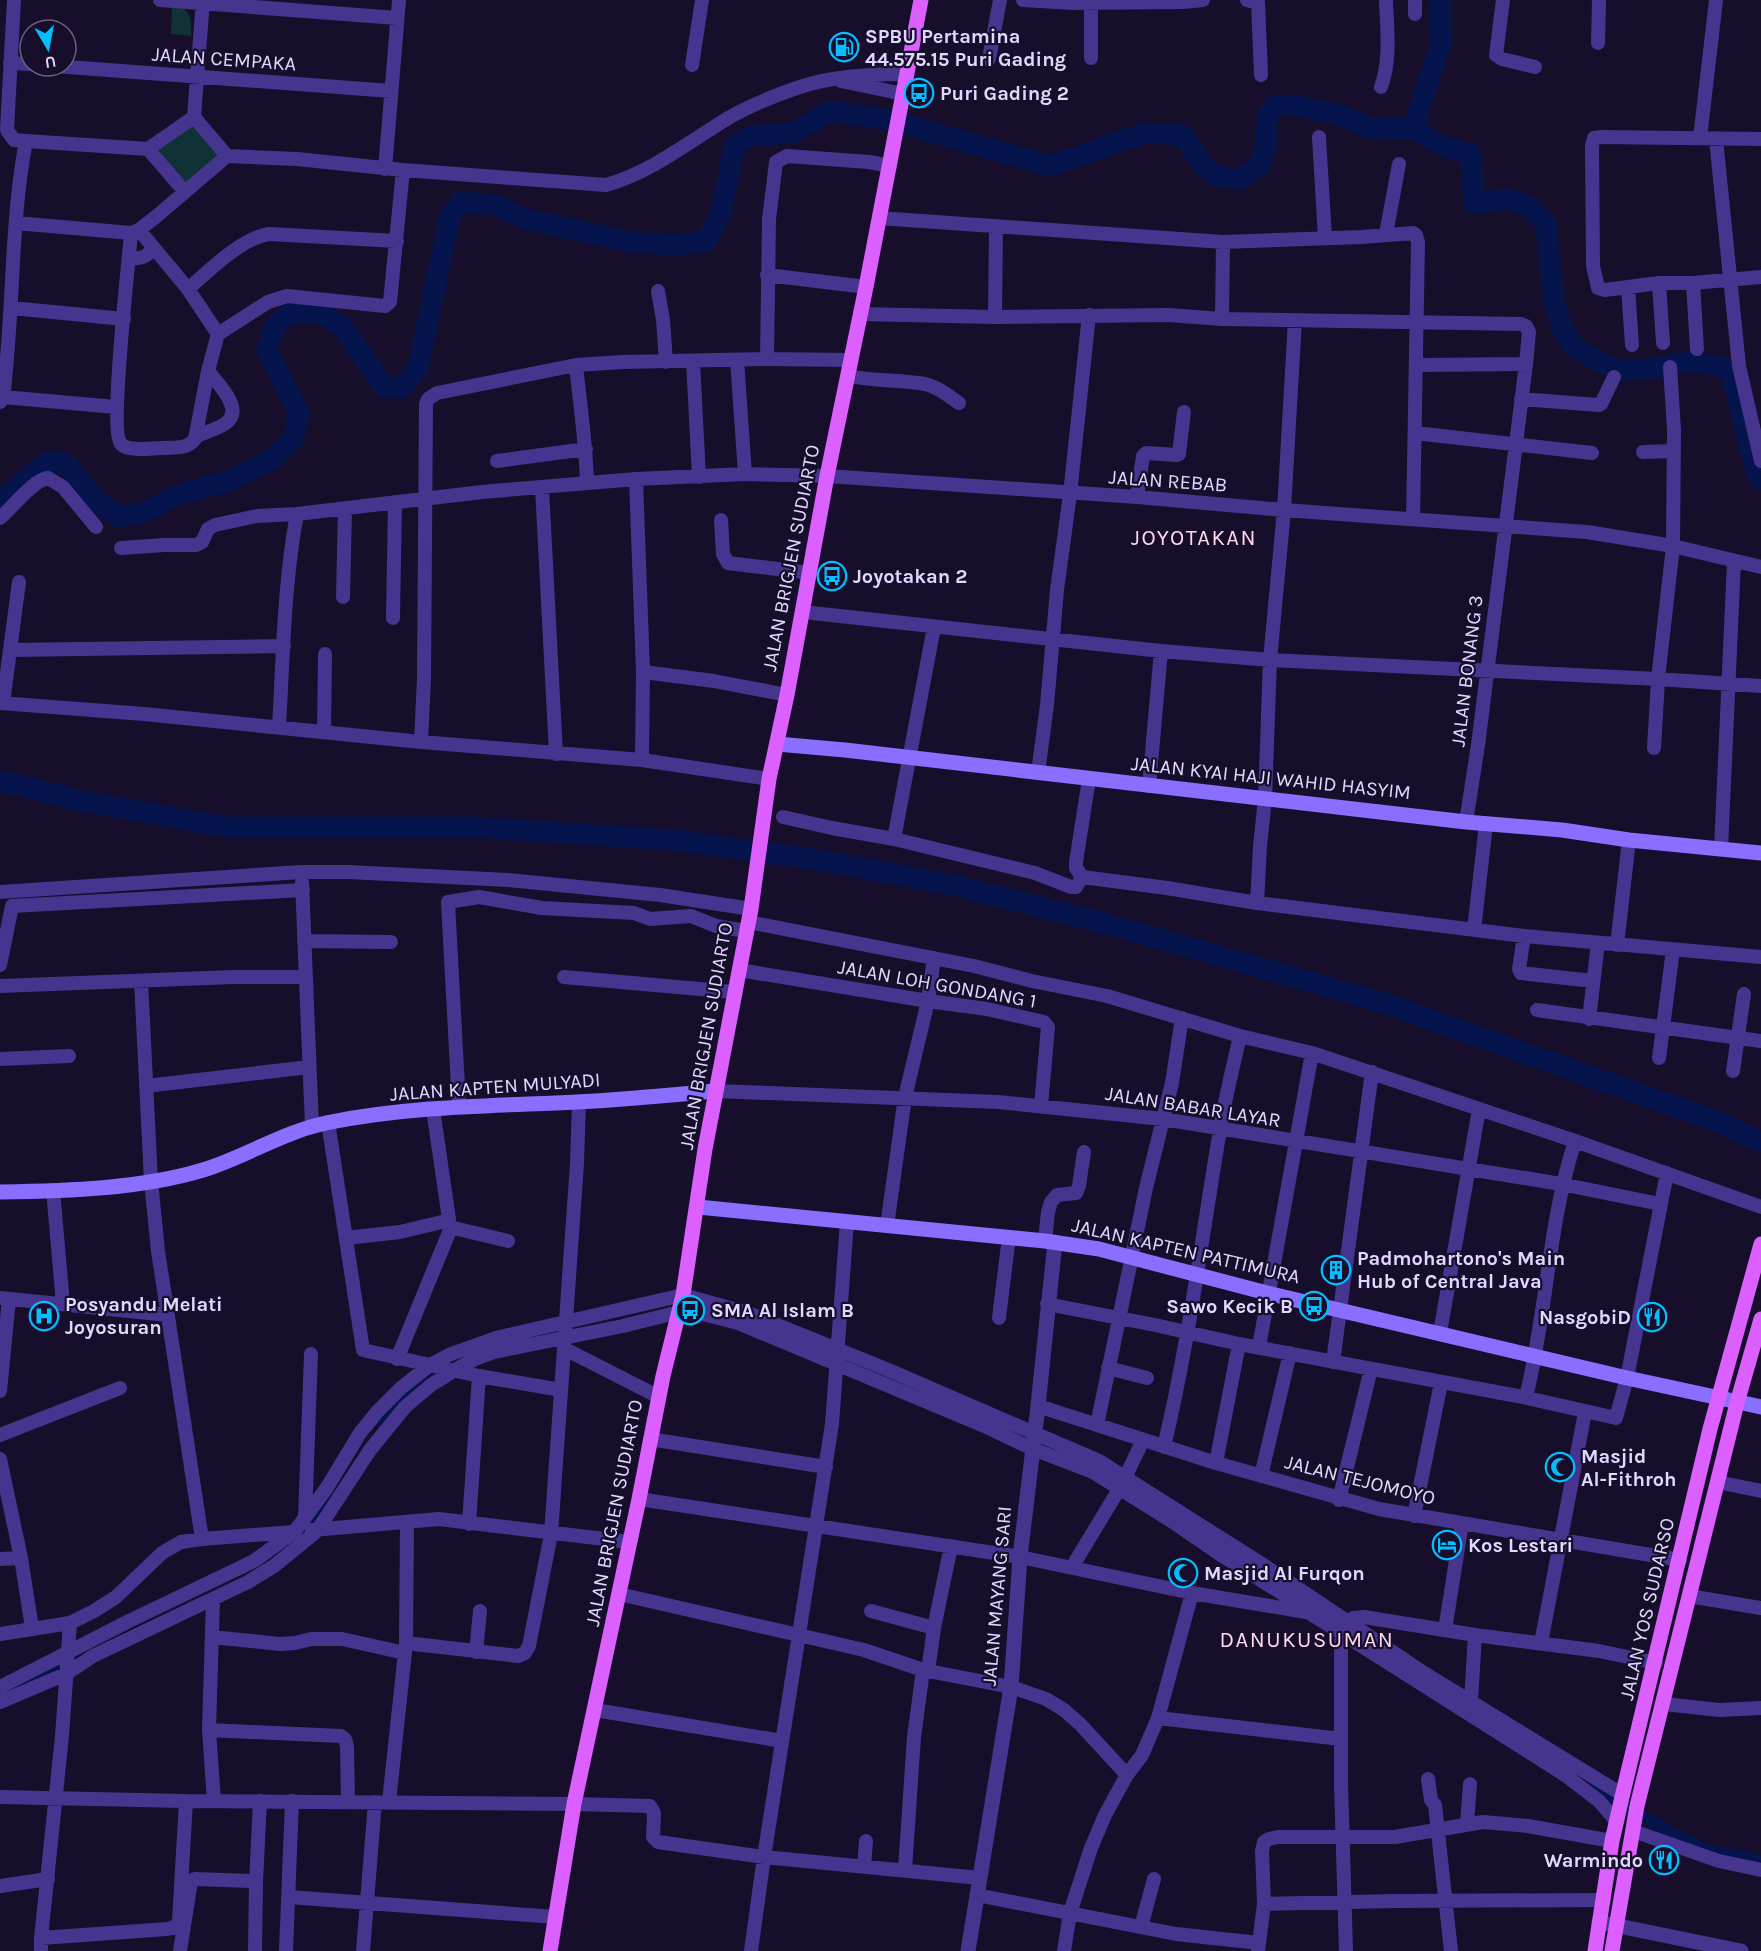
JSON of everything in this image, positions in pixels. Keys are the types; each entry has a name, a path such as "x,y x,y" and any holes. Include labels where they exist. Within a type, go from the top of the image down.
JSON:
{"main road":[{"name":"JALAN BRIGJEN SUDIARTO","path":"549,1951 574,1804 620,1594 650,1439 681,1303 698,1207 705,1149 748,921 769,779 921,0"},
{"name":"JALAN KYAI HAJI WAHID HASYIM","path":"777,744 1761,853"},
{"name":"JALAN KAPTEN MULYADI","path":"0,1192 130,1184 203,1170 312,1126 328,1122 459,1106 579,1102 716,1091"},
{"name":"JALAN KAPTEN PATTIMURA","path":"698,1207 1010,1237 1100,1249 1267,1293 1627,1378 1761,1407"},
{"name":"JALAN YOS SUDARSO","path":"1595,1951 1612,1841 1719,1398 1761,1244"},
{"name":"JALAN YOS SUDARSO","path":"1612,1951 1635,1820 1717,1482 1761,1318"}],"street":[{"path":"14,0 7,130 14,140 148,149 194,117"},
{"path":"160,0 266,4 398,18"},
{"path":"385,169 399,0"},
{"path":"692,65 702,0"},
{"path":"989,59 1000,0"},
{"path":"1023,0 1091,2 1203,0"},
{"path":"1247,0 1258,3 1261,75"},
{"path":"1381,87 1388,61 1386,0"},
{"path":"1503,0 1496,55 1502,59 1535,67"},
{"path":"1598,43 1599,0"},
{"path":"1700,138 1716,0"},
{"path":"202,2 194,117 227,156"},
{"path":"1091,2 1091,58"},
{"path":"10,63 18,63"},
{"name":"JALAN CEMPAKA","path":"78,68 391,91"},
{"path":"403,170 392,299 388,304 385,306 287,296 268,302 218,334 196,436 192,443 185,447 132,448 122,445 119,440 116,408 129,257 135,232 227,156 297,159 385,169 403,170 606,185 628,178 732,116 773,97 830,79 873,74 907,74"},
{"path":"830,79 902,101"},
{"path":"1319,137 1325,238"},
{"path":"1761,139 1601,137 1594,138 1592,142 1593,266 1598,288 1605,290 1659,283 1693,283 1761,277"},
{"path":"1716,139 1741,378 1761,461"},
{"path":"26,141 16,223 12,308 2,400 116,408"},
{"path":"148,149 185,192"},
{"path":"766,359 769,219 776,162 788,156 858,161 890,166"},
{"path":"1386,234 1399,164"},
{"path":"879,218 1223,242 1362,237 1406,232 1416,235 1418,242 1417,365 1413,519"},
{"path":"16,223 135,232 188,289 218,334"},
{"path":"995,317 996,227"},
{"path":"188,289 218,264 258,236 269,234 397,241"},
{"path":"1222,319 1223,242"},
{"path":"129,257 142,258 153,249"},
{"path":"767,275 866,287"},
{"path":"1659,283 1663,343"},
{"path":"1693,283 1697,349"},
{"path":"1628,287 1632,345"},
{"path":"658,291 666,362"},
{"path":"12,308 124,319"},
{"path":"860,314 995,317 1168,315 1222,319 1416,323"},
{"path":"1038,772 1089,315"},
{"path":"1257,903 1265,799 1270,660 1284,510 1296,320"},
{"name":"JALAN BONANG 3","path":"1416,323 1521,324 1526,326 1529,332 1466,822"},
{"path":"421,742 424,678 426,404 431,396 491,381 576,365 766,359 851,360"},
{"path":"737,360 745,474"},
{"path":"693,361 699,477"},
{"path":"1417,365 1526,364"},
{"path":"576,365 586,449 586,483"},
{"path":"1654,748 1658,679 1673,546 1674,451 1670,367"},
{"path":"196,436 226,423 232,418 233,413 230,402 208,372"},
{"path":"848,376 873,381 926,385 942,391 959,402"},
{"path":"1521,399 1599,405 1614,377"},
{"path":"1137,497 1143,456 1146,453 1179,454 1184,412"},
{"path":"1415,433 1592,453"},
{"path":"497,460 586,449"},
{"path":"1643,452 1674,451"},
{"name":"JALAN REBAB","path":"121,548 196,545 202,542 208,529 215,525 257,516 297,514 586,483 745,474 827,476 1137,497 1587,532 1673,546 1761,567"},
{"path":"0,518 33,486 42,479 48,478 63,487 96,527"},
{"path":"636,479 642,672 642,760"},
{"path":"542,488 556,754"},
{"path":"393,618 395,502"},
{"path":"343,597 345,509"},
{"path":"279,727 284,646 297,514"},
{"path":"721,520 723,554 728,563 810,573"},
{"path":"1721,849 1734,561"},
{"path":"19,582 2,703 642,760 769,779"},
{"path":"803,612 1161,651 1270,660 1761,686"},
{"path":"894,839 934,627"},
{"path":"11,650 284,646"},
{"path":"1149,786 1161,651"},
{"path":"324,732 325,654"},
{"path":"642,672 714,681 787,695"},
{"path":"1089,779 1076,862 1076,868 1082,877 1257,903 1524,936 1761,957"},
{"path":"783,817 894,839 1035,873 1071,887 1076,887 1082,877"},
{"path":"1474,930 1486,824"},
{"path":"1617,945 1629,840"},
{"path":"301,872 312,1126"},
{"path":"0,892 301,872 348,872 508,880 660,895 748,921 934,958 1107,996 1240,1036 1312,1053 1575,1141 1761,1207"},
{"path":"0,965 12,906 303,890"},
{"path":"459,1106 448,902 479,897 542,908 599,912 612,910 634,913 650,919 691,916 716,926 748,921"},
{"path":"1524,936 1519,969 1521,973 1593,981"},
{"path":"304,941 391,942"},
{"path":"1589,1019 1598,943"},
{"path":"1659,1058 1673,950"},
{"path":"887,1226 905,1097 927,1001 934,958"},
{"name":"JALAN LOH GONDANG 1","path":"739,970 987,1009 1044,1022 1048,1027 1041,1106"},
{"path":"0,986 305,977"},
{"path":"564,977 734,992"},
{"path":"141,981 151,1181 158,1251 202,1539"},
{"path":"1733,1071 1744,994"},
{"path":"1537,1010 1761,1041"},
{"path":"1097,1425 1146,1188 1164,1119 1182,1018"},
{"path":"1164,1447 1198,1275 1220,1128 1240,1036"},
{"path":"1259,1347 1312,1053"},
{"path":"0,1059 69,1056"},
{"path":"146,1086 309,1067"},
{"path":"1333,1362 1372,1072"},
{"name":"JALAN BABAR LAYAR","path":"716,1091 905,1097 1041,1106 1164,1119 1561,1184 1660,1204"},
{"path":"212,1637 280,1644 311,1639 342,1639 405,1648 518,1656 525,1653 529,1646 551,1534 577,1163 579,1102"},
{"path":"346,1238 400,1232 449,1219 433,1109"},
{"path":"1440,1333 1479,1109"},
{"path":"328,1122 364,1351 479,1376 561,1390"},
{"path":"1526,1398 1536,1356 1561,1184 1575,1141"},
{"path":"1050,1242 1051,1202 1057,1195 1076,1193 1084,1152"},
{"path":"1047,1304 1239,1344 1526,1398 1616,1418 1627,1378 1667,1173"},
{"path":"53,1190 63,1304"},
{"path":"751,1951 832,1424 847,1222"},
{"path":"397,1359 450,1230 454,1228 508,1241"},
{"path":"999,1318 1010,1237"},
{"name":"JALAN MAYANG SARI","path":"968,1951 1011,1686 1020,1557 1038,1406 1047,1304 1050,1242"},
{"path":"0,1391 5,1299 168,1315"},
{"path":"0,1702 254,1561 296,1531 326,1489 360,1433 377,1412 401,1388 451,1354 481,1343 623,1326 681,1303 699,1314 738,1323 837,1357 982,1425 1034,1440 1094,1472 1123,1482 1565,1774 1599,1801 1618,1820"},
{"path":"0,1687 93,1656 248,1582 274,1566 315,1530 370,1450 405,1407 454,1369 475,1359 565,1333 659,1397"},
{"path":"1216,1463 1239,1344"},
{"path":"1261,1476 1290,1353"},
{"path":"305,1518 311,1354"},
{"path":"1108,1368 1147,1378"},
{"path":"1339,1500 1371,1369"},
{"path":"469,1524 479,1376"},
{"path":"1414,1516 1442,1383"},
{"path":"0,1435 120,1388"},
{"name":"JALAN TEJOMOYO","path":"1038,1406 1339,1500 1414,1516 1680,1560"},
{"path":"1541,1643 1585,1412"},
{"path":"650,1439 825,1467"},
{"path":"1072,1567 1123,1482 1143,1440"},
{"path":"0,1459 21,1558 32,1628"},
{"path":"1123,1482 1308,1612"},
{"path":"1717,1482 1761,1491"},
{"path":"639,1499 1020,1557 1192,1593 1308,1612 1346,1628 1424,1672 1623,1796"},
{"path":"0,1634 70,1623 116,1597 171,1546 202,1539 440,1519 629,1542"},
{"path":"363,1951 405,1648 407,1522"},
{"path":"1445,1630 1462,1523"},
{"path":"905,1870 914,1737 925,1670 951,1546"},
{"path":"0,1559 21,1558"},
{"path":"1064,1951 1070,1913 1091,1848 1105,1815 1127,1775 1142,1755 1158,1718 1192,1593"},
{"path":"620,1594 864,1650 925,1670 1011,1686 1046,1699 1064,1710 1127,1775"},
{"path":"1689,1596 1761,1608"},
{"path":"213,1599 209,1730 214,1801"},
{"path":"476,1652 480,1611"},
{"path":"871,1611 934,1628"},
{"path":"1346,1951 1341,1738 1346,1628 1357,1617 1541,1643 1656,1663"},
{"path":"70,1623 41,1945 175,1927 179,1921 186,1801"},
{"path":"1471,1701 1475,1635"},
{"path":"1664,1704 1719,1710 1761,1708"},
{"path":"595,1710 782,1741"},
{"path":"1158,1718 1341,1738"},
{"path":"209,1730 341,1736 345,1739 347,1747 348,1802"},
{"path":"1428,1779 1431,1800 1435,1805 1451,1951"},
{"path":"1467,1823 1470,1784"},
{"path":"0,1797 650,1806 654,1813 653,1837 658,1842 764,1857 980,1878"},
{"path":"255,1951 260,1801"},
{"path":"286,1951 292,1801"},
{"path":"1635,1820 1719,1861 1761,1870"},
{"path":"977,1895 1176,1934 1258,1947 1264,1904 1262,1851 1264,1842 1269,1839 1278,1837 1395,1837 1483,1821 1528,1826 1612,1841"},
{"path":"864,1867 866,1841"},
{"path":"0,1886 48,1879"},
{"path":"180,1951 191,1881 195,1879 251,1881"},
{"path":"1141,1927 1154,1879"},
{"path":"289,1897 555,1917"},
{"path":"1264,1904 1447,1900 1602,1900"},
{"path":"1599,1922 1738,1951"}],"green space":[{"path":"172,3 187,11 191,24 191,36 171,34"},
{"path":"192,123 220,156 186,184 158,151"}],"waterway":[{"path":"1413,129 1441,43 1440,0"},
{"path":"0,502 47,461 67,464 95,500 120,517 144,512 177,495 228,481 271,460 294,438 299,413 267,350 275,326 289,314 320,313 342,326 384,387 401,388 418,368 450,216 461,202 497,205 524,219 632,242 674,245 705,242 720,216 735,145 749,136 793,133 830,111 889,120 1050,166 1144,133 1183,135 1202,164 1216,176 1239,180 1260,165 1266,145 1267,119 1274,106 1293,105 1340,115 1371,128 1413,129 1447,148 1471,154 1474,203 1508,199 1528,206 1546,224 1554,301 1562,328 1576,349 1602,363 1622,370 1651,369 1691,361 1730,369 1756,471 1761,479"},
{"path":"0,781 82,801 226,827 473,827 673,840 819,860 953,885 1111,925 1381,1002 1716,1121 1761,1142"},
{"path":"509,1343 550,1332"},
{"path":"844,1359 911,1388"},
{"path":"376,1420 424,1383"},
{"path":"1028,1440 1074,1456"},
{"path":"301,1536 328,1496"},
{"path":"1244,1560 1285,1587"},
{"path":"17,1688 74,1661"},
{"path":"1596,1784 1628,1809 1704,1849 1761,1861"}],"place":[{"name":"SPBU Pertamina 44.575.15 Puri Gading","path":"844,47"},
{"name":"Puri Gading 2","path":"919,93"},
{"name":"Joyotakan 2","path":"832,576"},
{"name":"Padmohartono's Main Hub of Central Java","path":"1336,1270"},
{"name":"Sawo Kecik B","path":"1314,1306"},
{"name":"SMA Al Islam B","path":"690,1310"},
{"name":"Posyandu Melati Joyosuran","path":"44,1316"},
{"name":"NasgobiD","path":"1652,1317"},
{"name":"Masjid Al-Fithroh","path":"1560,1467"},
{"name":"Kos Lestari","path":"1447,1545"},
{"name":"Masjid Al Furqon","path":"1183,1573"},
{"name":"Warmindo","path":"1664,1860"}],"district":[{"name":"JOYOTAKAN","path":"1194,538"},
{"name":"DANUKUSUMAN","path":"1307,1640"}]}
